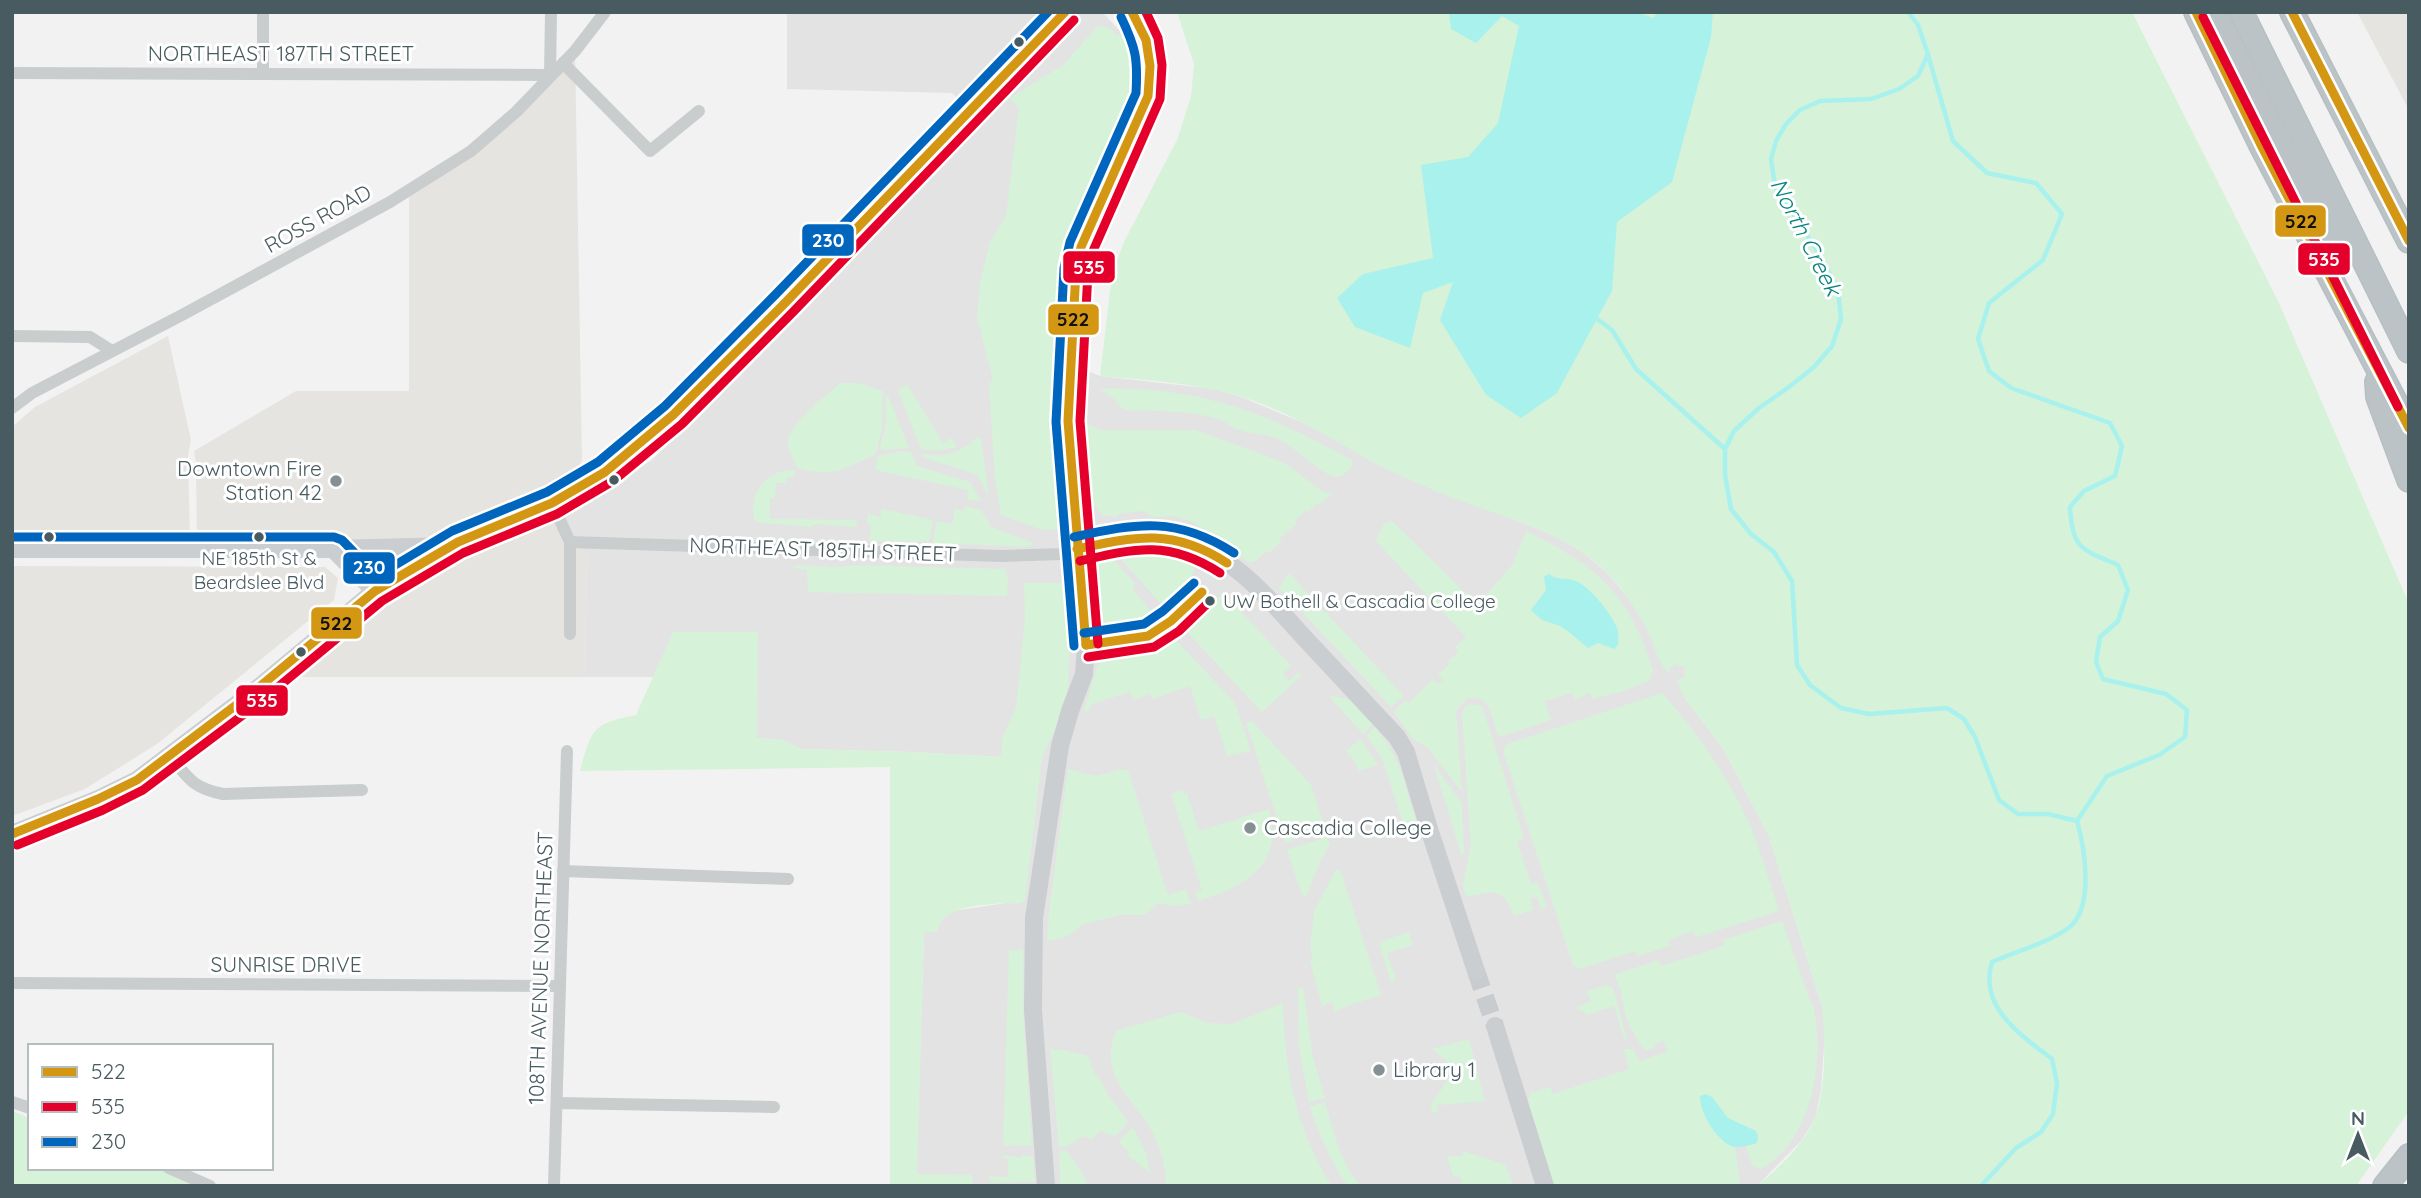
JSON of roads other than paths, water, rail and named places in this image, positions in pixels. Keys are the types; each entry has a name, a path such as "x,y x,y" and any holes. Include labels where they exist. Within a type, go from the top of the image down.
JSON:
{"highway":[{"path":"2196,12 2262,147 2409,428"},
{"path":"2214,12 2409,402"},
{"path":"2241,12 2409,351"},
{"path":"2253,12 2409,324"},
{"path":"2292,12 2409,241"},
{"path":"2375,361 2378,397 2409,480"},
{"path":"2385,1186 2409,1156"}],"street":[{"path":"263,12 263,72"},
{"path":"550,75 551,12"},
{"name":"ROSS ROAD","path":"12,408 32,393 390,202 460,158 516,112 575,51 605,12"},
{"path":"12,834 137,780 252,693 375,591 451,547 552,503 605,472 673,415 935,150 1065,12"},
{"path":"1046,1186 1033,1010 1034,918 1060,747 1084,674 1086,645 1068,421 1076,270 1081,247 1148,96 1150,66 1146,40 1132,12"},
{"path":"563,63 650,151 699,111"},
{"name":"NORTHEAST 187TH STREET","path":"12,73 550,75"},
{"path":"12,336 90,337 112,351"},
{"path":"552,503 570,542 570,634"},
{"path":"1077,550 1143,538 1181,540 1207,551 1256,585 1397,737 1406,752 1476,971"},
{"name":"NORTHEAST 185TH STREET","path":"570,542 1002,556 1061,554 1077,550"},
{"path":"12,549 451,547"},
{"path":"333,549 375,591"},
{"name":"108TH AVENUE NORTHEAST","path":"554,1186 567,751"},
{"path":"170,756 195,785 223,794 362,790"},
{"path":"563,871 788,879"},
{"name":"SUNRISE DRIVE","path":"12,983 560,986"},
{"path":"1495,1026 1545,1186"},
{"path":"557,1103 774,1107"},
{"path":"174,1170 210,1186"}],"water":[{"path":"1449,12 1637,12 1653,18 1658,12 1713,12 1711,37 1672,182 1617,222 1612,291 1557,393 1521,418 1486,395 1440,320 1453,282 1423,293 1410,348 1355,327 1337,298 1363,274 1433,258 1421,165 1468,157 1498,123 1519,26 1502,16 1476,43 1451,29"},
{"path":"1549,574 1576,581 1600,601 1618,630 1618,645 1614,649 1598,643 1588,648 1560,626 1542,620 1531,610 1546,590 1544,577"},
{"path":"1706,1094 1712,1097 1728,1118 1756,1131 1757,1143 1734,1147 1722,1140 1703,1110 1700,1096"}],"waterway":[{"name":"North Creek","path":"1908,12 1918,25 1928,54 1918,76 1899,89 1871,99 1820,101 1800,110 1786,124 1776,141 1771,159 1775,186 1818,252 1838,290 1841,319 1832,346 1814,367 1759,408 1734,431 1725,449 1725,475 1731,509 1751,534 1774,552 1792,581 1797,665 1810,685 1841,708 1869,714 1947,708 1964,719 1975,737 1999,800 2018,814 2048,814 2077,821 2085,862 2085,894 2076,920 2050,939 1992,962 1989,978 1991,993 2005,1018 2052,1059 2057,1083 2053,1114 2041,1132 2016,1148 1981,1186"},
{"path":"1928,55 1953,141 1987,173 2036,183 2062,214 2043,260 1989,303 1978,339 1989,371 2011,388 2110,423 2122,446 2115,476 2084,491 2070,507 2073,532 2081,546 2118,565 2128,590 2118,621 2100,637 2096,662 2103,679 2166,694 2187,710 2185,737 2159,755 2107,776 2077,821"},
{"path":"1597,319 1612,330 1636,369 1725,449"}],"tunnel":[{"path":"1476,971 1495,1026"}],"place":[{"name":"Downtown Fire Station 42","path":"336,481"},
{"name":"NE 185th St & Beardslee Blvd","path":"259,537"},
{"name":"UW Bothell & Cascadia College","path":"1210,601"},
{"name":"Cascadia College","path":"1250,828"},
{"name":"Library 1","path":"1379,1070"}]}
